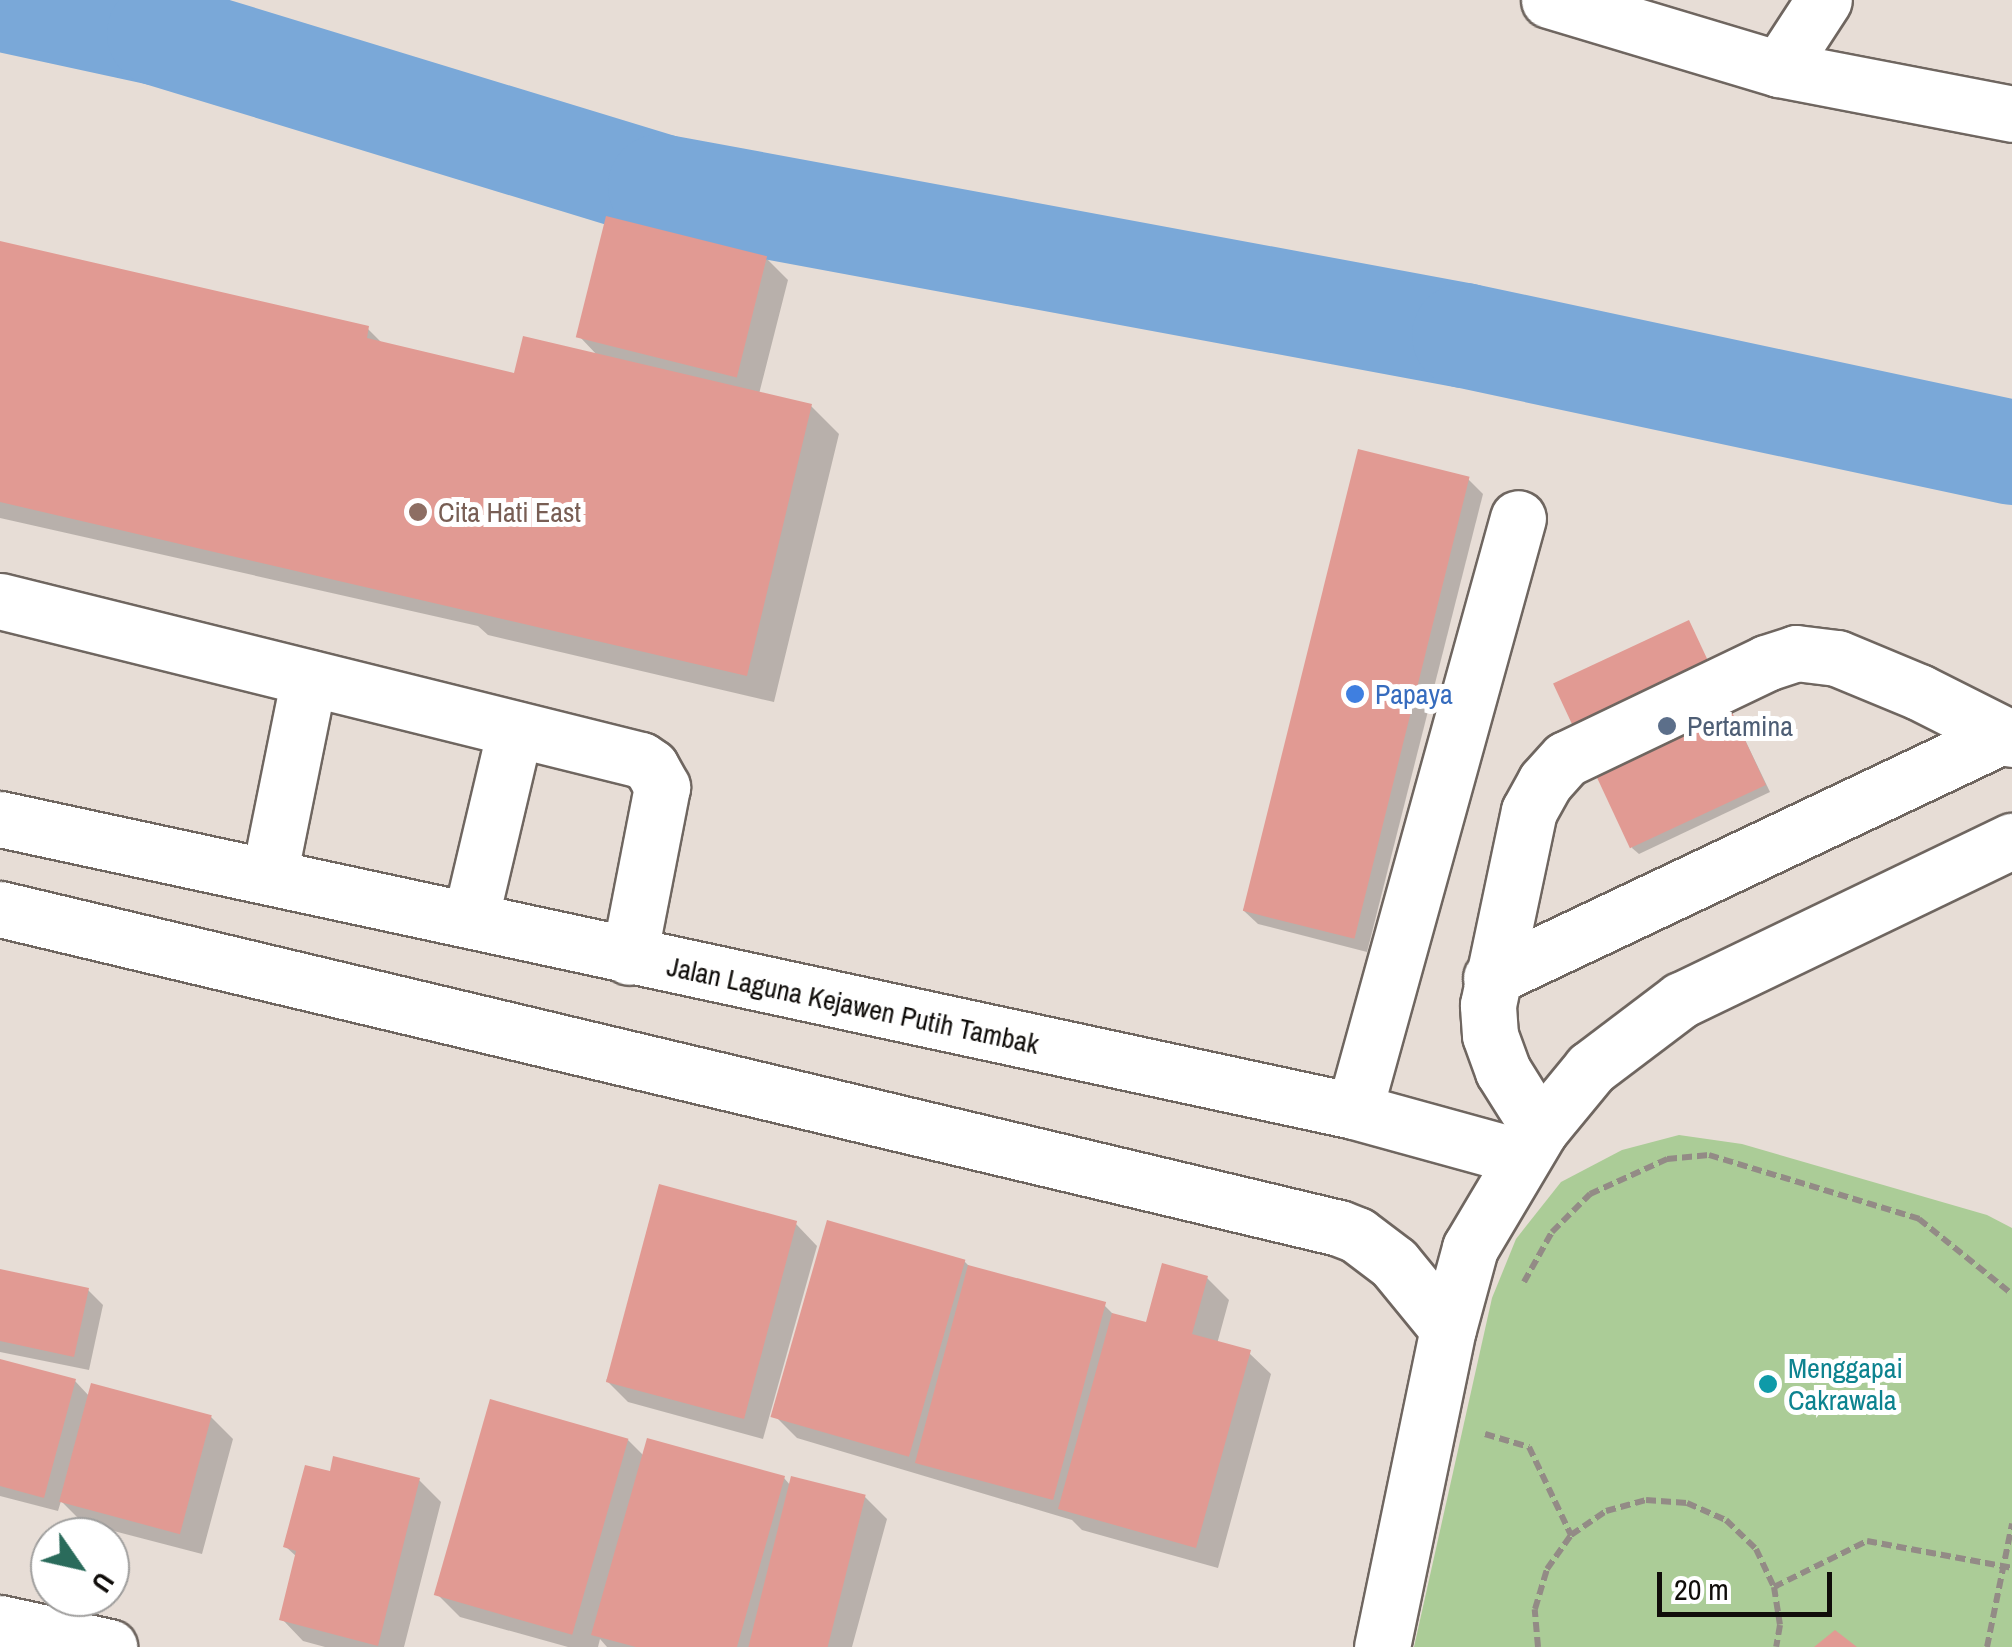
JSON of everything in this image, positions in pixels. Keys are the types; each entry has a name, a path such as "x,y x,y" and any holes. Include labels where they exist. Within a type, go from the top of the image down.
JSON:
{"street":[{"path":"1549,0 1779,69 2012,114"},
{"path":"1779,69 1824,0"},
{"path":"1354,1112 1518,518"},
{"path":"0,602 641,760 659,778 660,802 629,957"},
{"path":"1530,1143 1496,1052 1488,1005 1528,811 1555,768 1766,662 1796,652 1837,658 1919,692 2007,738"},
{"path":"268,876 309,678"},
{"path":"470,920 514,729"},
{"path":"1491,978 2007,738"},
{"path":"10,821 3,910 1339,1228 1357,1235 1394,1263 1448,1329"},
{"name":"Jalan Laguna Kejawen Putih Tambak","path":"10,821 1354,1112 1530,1143"},
{"path":"1382,1647 1448,1329 1470,1248 1530,1143 1591,1068 1682,1000 2012,842"},
{"path":"0,1623 109,1647"}],"path":[{"path":"1519,1300 1552,1232 1590,1194 1667,1158 1709,1155 1919,1219 2012,1294"},
{"path":"1477,1451 1486,1416"},
{"path":"1482,1433 1529,1447 1571,1535"},
{"path":"1538,1647 1535,1609 1547,1569 1571,1535 1606,1511 1646,1500 1688,1504 1726,1520 1756,1549 1774,1586 1780,1625 1776,1647"},
{"path":"1987,1647 2008,1568 2012,1524"},
{"path":"1774,1586 1868,1540 2008,1568"}],"green space":[{"path":"1679,1135 1742,1144 1987,1215 2012,1228 2012,1647 1414,1647 1492,1298 1516,1239 1561,1182 1622,1150"}],"building":[{"path":"606,216 767,256 737,377 576,337"},
{"path":"0,241 369,326 367,338 514,373 523,336 812,404 747,676 0,502"},
{"name":"Papaya","path":"1358,449 1470,477 1354,939 1243,911"},
{"path":"1689,620 1766,785 1630,848 1553,683"},
{"path":"659,1184 797,1221 744,1419 606,1382"},
{"path":"827,1220 965,1260 909,1457 770,1417"},
{"path":"1162,1263 1208,1276 1192,1334 1251,1350 1196,1548 1058,1509 1112,1313 1146,1322"},
{"path":"968,1265 1106,1302 1053,1500 915,1463"},
{"path":"0,1269 89,1288 74,1357 0,1341"},
{"path":"0,1359 76,1379 44,1498 0,1486"},
{"path":"91,1383 212,1415 180,1534 130,1521 130,1517 59,1502"},
{"path":"490,1399 628,1439 572,1635 434,1595"},
{"path":"647,1438 785,1476 737,1647 636,1647 591,1635"},
{"path":"333,1456 420,1478 378,1646 279,1620 296,1551 283,1547 305,1465 330,1471"},
{"path":"791,1476 866,1495 828,1647 748,1647"},
{"path":"1835,1630 1857,1647 1814,1647"}],"waterway":[{"path":"8,0 159,33 660,186 1464,335 2012,452"}],"place":[{"name":"Cita Hati East","path":"418,512"},
{"name":"Papaya","path":"1355,694"},
{"name":"Pertamina","path":"1667,726"},
{"name":"Menggapai Cakrawala","path":"1768,1384"}]}
